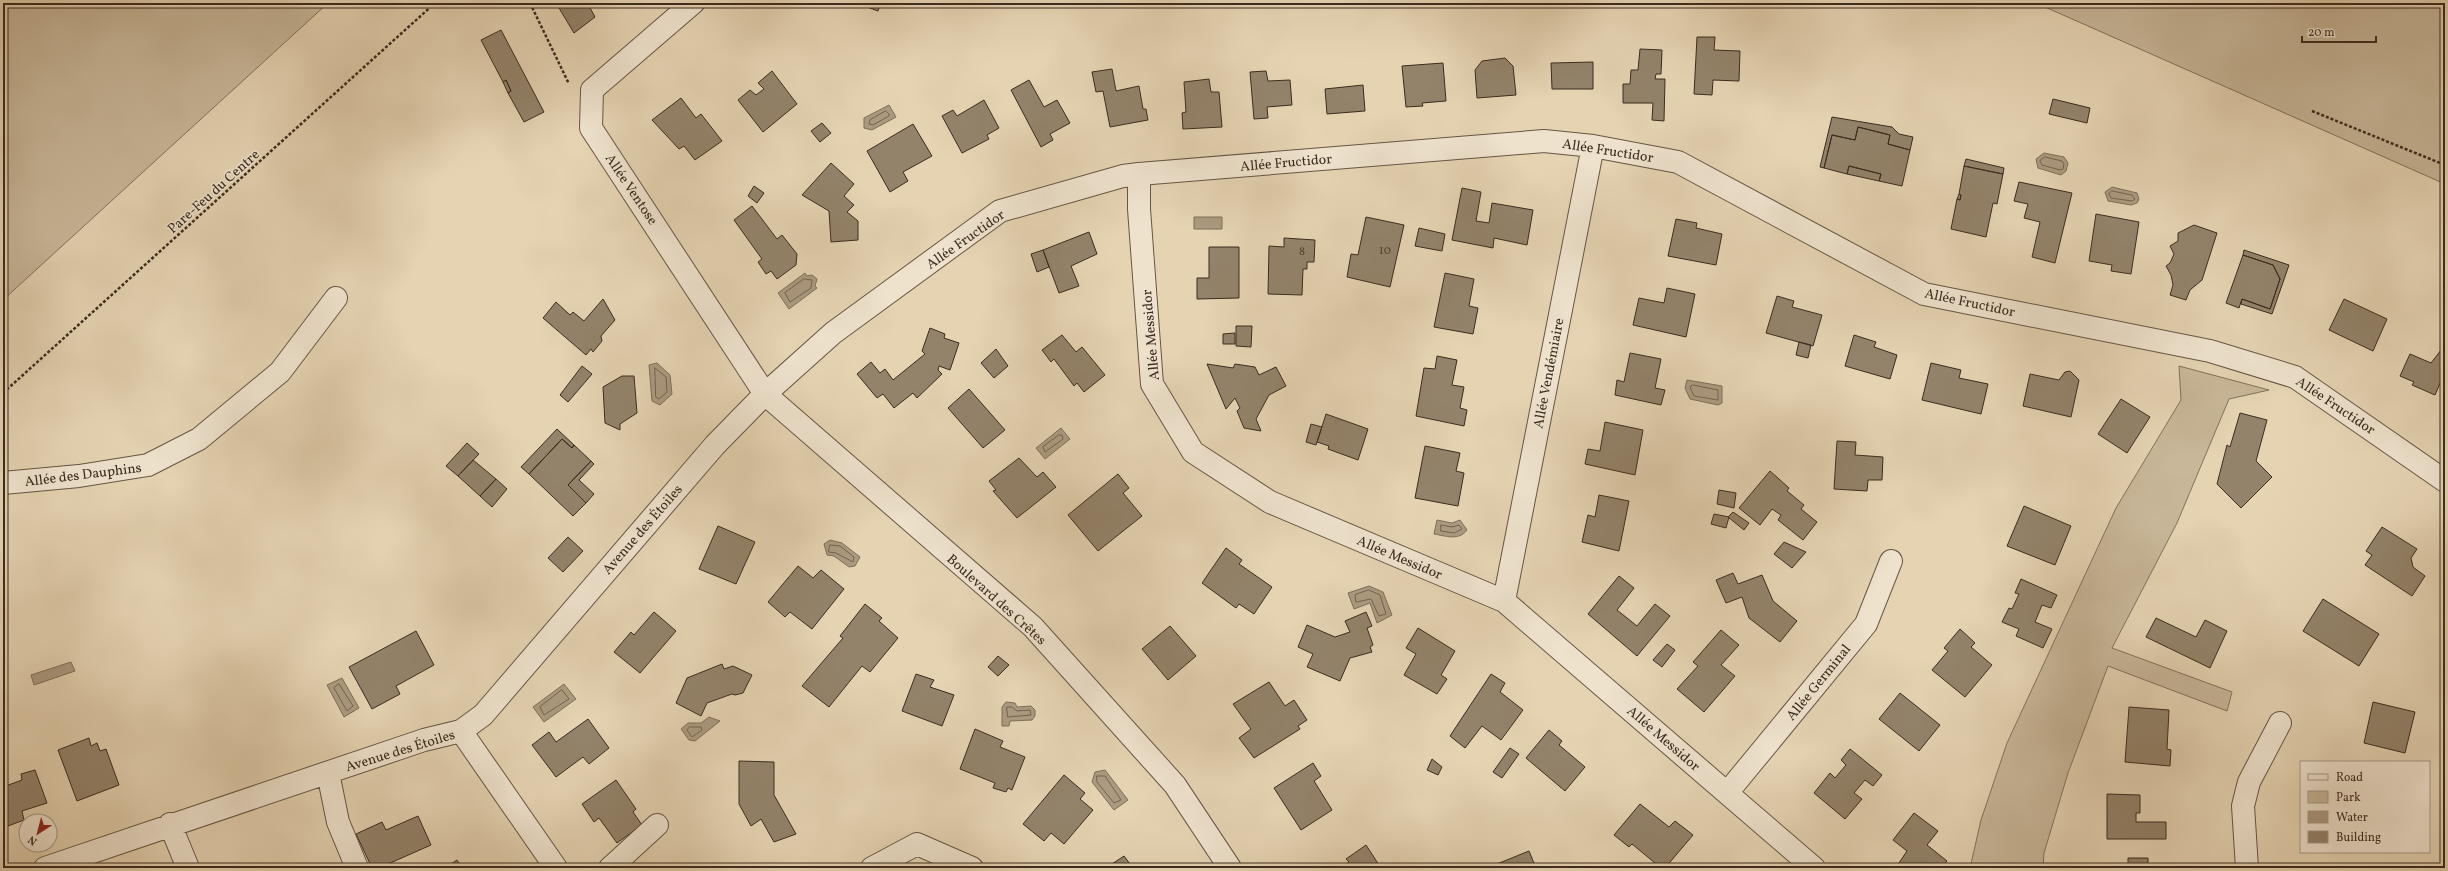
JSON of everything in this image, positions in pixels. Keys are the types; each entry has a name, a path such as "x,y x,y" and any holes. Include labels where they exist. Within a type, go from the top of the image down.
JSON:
{"street":[{"name":"Allée Ventose","path":"693,3 592,90 591,128 765,394"},
{"name":"Allée Fructidor","path":"765,394 833,333 1000,211 1123,176 1544,141 1593,146 1678,162 1924,294 2210,351 2295,376 2445,481"},
{"name":"Allée Vendémiaire","path":"1504,601 1593,146"},
{"name":"Allée Messidor","path":"1139,174 1139,209 1152,384 1193,452 1270,502 1504,601 1814,868"},
{"name":"Allée des Dauphins","path":"3,483 79,476 148,465 199,439 280,372 336,298"},
{"name":"Avenue des Étoiles","path":"45,868 131,841 170,824 424,740 461,731 483,715 715,445 765,394"},
{"name":"Boulevard des Crêtes","path":"765,394 1033,627 1175,785 1230,868"},
{"name":"Allée Germinal","path":"1727,793 1866,624 1891,561"},
{"path":"2247,868 2243,806 2249,782 2280,723"},
{"path":"461,731 556,868"},
{"path":"328,773 338,822 357,868"},
{"path":"170,824 188,868"},
{"path":"610,868 657,825"},
{"path":"872,868 917,844 972,868"}],"path":[{"name":"Pare-Feu du Centre","path":"3,394 436,3"},
{"path":"530,3 570,86"},
{"path":"2312,112 2445,165"}],"green space":[{"path":"3,3 328,3 3,300"},
{"path":"2036,3 2445,3 2445,184"},
{"path":"2179,366 2269,390 2229,399 2177,523 2112,648 2232,692 2227,711 2108,666 2068,773 2044,853 2043,868 1970,868 1981,820 2007,743 2116,508 2181,400"}],"water":[{"path":"889,105 896,117 872,130 864,128 864,118"},
{"path":"2044,153 2064,157 2068,163 2066,171 2061,175 2038,168 2036,159"},
{"path":"2112,187 2137,193 2139,199 2137,203 2131,205 2108,201 2105,192"},
{"path":"1194,217 1222,217 1222,229 1194,229"},
{"path":"805,273 807,276 812,275 817,279 815,286 817,288 789,309 778,293"},
{"path":"657,363 670,375 672,394 660,405 652,401 649,365"},
{"path":"1687,380 1722,386 1722,403 1718,405 1690,399 1685,388"},
{"path":"1061,428 1070,439 1045,459 1036,448"},
{"path":"1437,520 1452,523 1460,520 1467,530 1460,536 1456,537 1434,534"},
{"path":"830,540 842,543 860,557 855,566 849,567 834,556 827,555 824,544"},
{"path":"1369,586 1383,592 1392,615 1377,623 1370,603 1354,609 1348,593"},
{"path":"71,662 75,671 34,685 31,675"},
{"path":"342,678 359,708 344,717 327,685"},
{"path":"564,684 576,699 544,722 533,707"},
{"path":"1006,702 1015,703 1017,707 1031,706 1035,710 1035,716 1032,720 1010,721 1009,726 1002,726 1002,707"},
{"path":"709,717 720,721 695,741 689,740 681,729 688,723 701,723"},
{"path":"1105,770 1128,800 1114,810 1092,782 1095,772"}],"building":[{"path":"556,3 594,3 589,6 595,17 574,33"},
{"path":"856,3 881,3 878,11"},
{"path":"501,30 544,112 524,122 508,93 511,91 506,80 503,82 481,40"},
{"path":"1697,37 1715,37 1714,50 1740,51 1739,81 1713,80 1712,95 1694,94"},
{"path":"1640,49 1662,50 1661,74 1656,74 1655,79 1665,79 1664,121 1652,120 1653,103 1623,103 1623,84 1630,84 1631,70 1638,70"},
{"path":"1505,58 1513,66 1516,95 1477,98 1475,70 1482,61"},
{"path":"1593,62 1593,89 1552,89 1551,63"},
{"path":"1443,63 1446,101 1422,103 1423,106 1406,107 1402,66"},
{"path":"1112,69 1116,91 1139,86 1143,109 1146,109 1148,120 1110,127 1103,91 1096,92 1092,72"},
{"path":"772,71 797,104 763,132 738,100 750,90 756,95 764,89 758,83"},
{"path":"1266,71 1268,81 1290,80 1292,105 1267,107 1268,118 1254,119 1250,72"},
{"path":"1209,79 1211,92 1219,92 1222,127 1183,129 1182,113 1186,112 1184,82"},
{"path":"506,80 511,91 508,93 503,82"},
{"path":"1029,80 1044,107 1057,100 1070,123 1050,134 1053,140 1041,147 1011,90"},
{"path":"1363,85 1365,111 1327,114 1325,89"},
{"path":"681,98 696,118 701,114 722,141 695,160 684,146 679,149 652,120"},
{"path":"2053,99 2090,108 2087,123 2049,114"},
{"path":"984,100 999,128 987,135 989,139 962,153 942,116 953,110 957,116"},
{"path":"1832,117 1892,127 1899,134 1913,137 1910,150 1888,144 1890,135 1858,127 1855,140 1832,135 1824,168 1820,167"},
{"path":"822,123 831,133 820,142 811,131"},
{"path":"913,124 932,156 903,172 908,181 890,192 867,151"},
{"path":"1858,127 1890,135 1888,144 1910,150 1902,186 1879,181 1881,174 1849,166 1847,174 1824,168 1832,135 1855,140"},
{"path":"1966,159 2004,168 2003,174 1964,166"},
{"path":"831,163 854,184 844,196 854,205 847,212 858,221 858,240 831,242 829,211 802,195"},
{"path":"1849,166 1881,174 1879,181 1847,174"},
{"path":"1964,166 2003,174 1997,204 1993,203 1986,237 1951,229 1957,199 1960,200 1961,195 1959,194"},
{"path":"2019,182 2072,193 2055,263 2032,257 2040,222 2024,218 2028,204 2014,201"},
{"path":"754,186 764,193 757,203 748,196"},
{"path":"1462,188 1481,192 1476,221 1489,223 1492,203 1533,210 1527,245 1494,238 1493,248 1452,240"},
{"path":"1959,194 1961,195 1960,200 1957,199"},
{"path":"752,206 777,239 782,235 797,254 796,265 777,279 771,271 766,274 758,262 762,259 734,220"},
{"path":"2096,214 2139,222 2131,274 2111,271 2112,265 2089,261"},
{"path":"1366,217 1404,225 1390,287 1347,277 1351,254 1358,255"},
{"path":"1676,219 1697,223 1696,228 1722,234 1716,265 1668,256"},
{"path":"2194,225 2217,233 2202,280 2190,290 2186,300 2170,295 2173,285 2171,275 2166,266 2170,263 2174,254 2170,246 2178,241 2178,233"},
{"path":"1419,228 1445,234 1442,251 1415,246"},
{"path":"1089,232 1097,254 1071,266 1079,286 1059,293 1043,250"},
{"path":"1284,238 1315,240 1314,262 1307,262 1307,269 1303,269 1302,295 1268,294 1269,246 1284,247"},
{"path":"1209,247 1239,247 1239,298 1197,299 1197,278 1209,278"},
{"path":"1043,250 1049,267 1037,272 1031,254"},
{"path":"2244,250 2289,265 2272,314 2241,304 2242,299 2270,309 2280,279 2273,265 2243,255"},
{"path":"2243,255 2273,265 2280,279 2270,309 2242,299 2239,308 2226,303"},
{"path":"1445,273 1474,279 1469,306 1478,308 1473,334 1434,327"},
{"path":"1667,288 1695,294 1686,337 1633,325 1639,298 1664,303"},
{"path":"1777,296 1794,301 1792,307 1822,315 1813,346 1766,333"},
{"path":"603,299 615,320 601,336 602,341 593,352 591,349 586,355 543,318 556,302 570,315 573,312 584,321"},
{"path":"2344,299 2387,319 2373,351 2329,330"},
{"path":"1236,326 1252,326 1251,347 1236,346"},
{"path":"930,328 945,334 944,338 959,343 950,370 939,366 938,370 942,374 917,398 913,393 894,408 883,394 877,398 857,374 871,362 880,373 885,369 893,380 925,354 922,351"},
{"path":"1235,333 1235,344 1223,344 1223,334"},
{"path":"1062,335 1076,352 1082,347 1105,375 1084,392 1077,383 1074,386 1054,359 1051,362 1042,350"},
{"path":"1854,335 1876,342 1874,347 1897,355 1890,379 1845,366"},
{"path":"1799,342 1811,345 1808,358 1796,355"},
{"path":"2445,345 2445,372 2435,395 2412,385 2414,382 2400,376 2410,354 2431,363"},
{"path":"996,349 1008,366 994,378 981,363"},
{"path":"1630,353 1661,359 1655,388 1665,390 1661,405 1615,395 1617,380 1624,382"},
{"path":"1437,356 1457,360 1452,385 1464,387 1460,408 1467,410 1464,426 1416,416 1424,368 1435,369"},
{"path":"1931,363 1961,370 1959,378 1988,384 1981,414 1922,400"},
{"path":"1207,364 1233,368 1235,364 1255,367 1259,375 1276,367 1286,386 1269,395 1256,419 1261,431 1244,428 1237,411 1240,408 1235,398 1226,409"},
{"path":"582,366 592,374 568,402 560,395"},
{"path":"2070,371 2079,380 2071,417 2023,406 2030,374 2059,380 2065,372"},
{"path":"622,376 634,376 637,413 620,424 620,430 605,423 603,387"},
{"path":"969,389 1005,430 983,448 948,408"},
{"path":"2121,399 2150,417 2127,453 2098,434"},
{"path":"2240,413 2267,420 2256,461 2272,477 2241,508 2217,484 2227,445 2230,447"},
{"path":"1326,414 1368,429 1358,460 1328,449 1329,446 1317,442"},
{"path":"1605,422 1643,430 1635,475 1585,464 1588,449 1600,451"},
{"path":"1311,424 1322,427 1316,445 1306,442"},
{"path":"557,429 574,445 572,448 562,439 529,474 521,467"},
{"path":"562,439 572,448 574,445 591,461 568,485 586,503 573,516 529,474"},
{"path":"1837,441 1856,442 1855,455 1883,457 1882,480 1868,480 1867,491 1834,489"},
{"path":"467,443 479,454 458,476 446,466"},
{"path":"1425,446 1460,453 1456,471 1464,473 1458,506 1415,498"},
{"path":"1019,458 1037,477 1043,472 1056,487 1017,518 993,491 996,490 989,481"},
{"path":"473,460 496,479 480,496 458,476"},
{"path":"591,461 594,464 579,480 594,494 586,503 568,485"},
{"path":"1770,471 1789,488 1787,491 1804,505 1801,509 1817,522 1803,540 1778,520 1781,515 1772,509 1760,525 1739,508"},
{"path":"1118,474 1129,488 1123,493 1142,516 1098,551 1068,515"},
{"path":"496,479 507,489 492,507 480,496"},
{"path":"1719,490 1736,493 1734,508 1717,504"},
{"path":"1599,495 1629,501 1619,551 1582,542 1588,515 1595,517"},
{"path":"2024,506 2071,526 2055,565 2007,546"},
{"path":"1733,512 1749,523 1744,530 1728,517"},
{"path":"1714,514 1729,517 1726,528 1711,524"},
{"path":"718,526 755,542 736,584 699,569"},
{"path":"2382,527 2417,549 2411,558 2413,567 2425,576 2412,596 2365,565 2372,555 2366,551"},
{"path":"568,537 583,551 563,572 548,558"},
{"path":"1784,542 1806,552 1792,568 1774,554"},
{"path":"1226,548 1242,560 1239,564 1272,587 1254,614 1239,604 1236,608 1202,583"},
{"path":"798,566 813,578 821,570 844,589 812,629 790,612 785,617 768,602"},
{"path":"1733,573 1738,584 1762,575 1773,601 1797,621 1780,642 1749,618 1742,597 1726,603 1716,580"},
{"path":"1619,576 1634,588 1617,610 1637,626 1655,604 1670,616 1637,656 1588,614"},
{"path":"2021,579 2057,595 2051,608 2042,605 2035,622 2052,629 2043,648 2016,636 2019,629 2002,622 2009,608 2012,609 2019,594 2015,593"},
{"path":"2323,599 2379,634 2359,666 2303,631"},
{"path":"865,604 882,618 879,621 898,638 870,672 862,666 829,707 802,686 843,638 840,636"},
{"path":"654,612 676,631 640,673 614,652 631,632 634,635"},
{"path":"1366,612 1372,626 1367,628 1373,645 1370,647 1372,652 1350,658 1340,681 1307,667 1313,654 1298,647 1307,625 1335,637 1350,632 1345,621"},
{"path":"2156,618 2196,637 2205,620 2227,631 2210,668 2146,637"},
{"path":"1170,626 1196,656 1168,680 1142,649"},
{"path":"1418,628 1455,651 1441,675 1447,679 1437,694 1404,675 1416,654 1406,648"},
{"path":"1960,629 1975,643 1971,647 1992,665 1965,697 1932,670 1948,651 1944,648"},
{"path":"1721,630 1739,645 1721,665 1735,676 1704,712 1677,689 1698,666 1693,662"},
{"path":"416,631 434,665 396,686 400,694 372,709 349,667"},
{"path":"1667,644 1675,650 1662,667 1653,660"},
{"path":"998,656 1009,665 998,676 988,667"},
{"path":"722,664 724,669 733,666 752,675 743,693 735,695 732,694 707,703 701,716 676,703 687,678"},
{"path":"916,674 934,680 930,687 954,695 942,726 902,711"},
{"path":"1491,674 1505,683 1500,692 1523,710 1501,740 1482,726 1465,748 1450,736"},
{"path":"1269,682 1285,706 1294,700 1307,720 1298,726 1300,729 1254,758 1239,738 1251,729 1233,704"},
{"path":"1900,693 1940,725 1919,751 1879,719"},
{"path":"2373,702 2415,712 2405,753 2364,743"},
{"path":"2129,707 2169,710 2167,749 2171,750 2170,766 2125,762"},
{"path":"588,719 609,748 589,764 583,757 556,777 532,745 549,732 556,742"},
{"path":"975,729 1003,741 1000,747 1025,757 1012,790 1008,788 1006,792 993,788 995,783 960,769"},
{"path":"1549,730 1562,741 1559,745 1585,767 1565,791 1526,758"},
{"path":"89,738 91,746 97,743 100,751 106,749 119,785 77,801 58,750"},
{"path":"1510,748 1519,754 1502,778 1493,772"},
{"path":"1850,749 1882,775 1873,786 1865,780 1854,793 1862,799 1845,819 1814,793 1830,773 1835,778 1846,765 1841,760"},
{"path":"1432,759 1442,767 1438,775 1427,770"},
{"path":"739,761 774,762 774,795 796,834 774,842 761,819 751,826 739,804"},
{"path":"1313,763 1321,776 1314,781 1332,810 1301,830 1274,788"},
{"path":"35,770 47,803 22,811 22,813 18,813 18,822 8,826 3,812 3,787 22,780 21,774"},
{"path":"1064,775 1085,793 1080,799 1093,810 1064,844 1051,833 1044,841 1023,824"},
{"path":"616,780 636,809 633,812 642,825 617,843 599,818 594,822 582,804"},
{"path":"2107,794 2140,795 2140,813 2136,813 2136,822 2166,822 2166,839 2107,839"},
{"path":"1640,804 1669,827 1675,821 1693,835 1665,868 1661,868 1632,844 1629,847 1614,835"},
{"path":"1914,813 1938,831 1927,845 1947,861 1941,868 1906,868 1899,863 1907,851 1893,840"},
{"path":"418,816 431,845 379,868 372,868 356,834 382,822 386,830"},
{"path":"1366,845 1381,868 1340,868 1349,862 1346,859"},
{"path":"1529,851 1536,868 1487,868"},
{"path":"1124,856 1133,868 1106,868"},
{"path":"2128,858 2148,858 2148,868 2128,868"},
{"path":"457,860 462,868 445,868"},
{"path":"286,864 288,868 277,868"}]}
